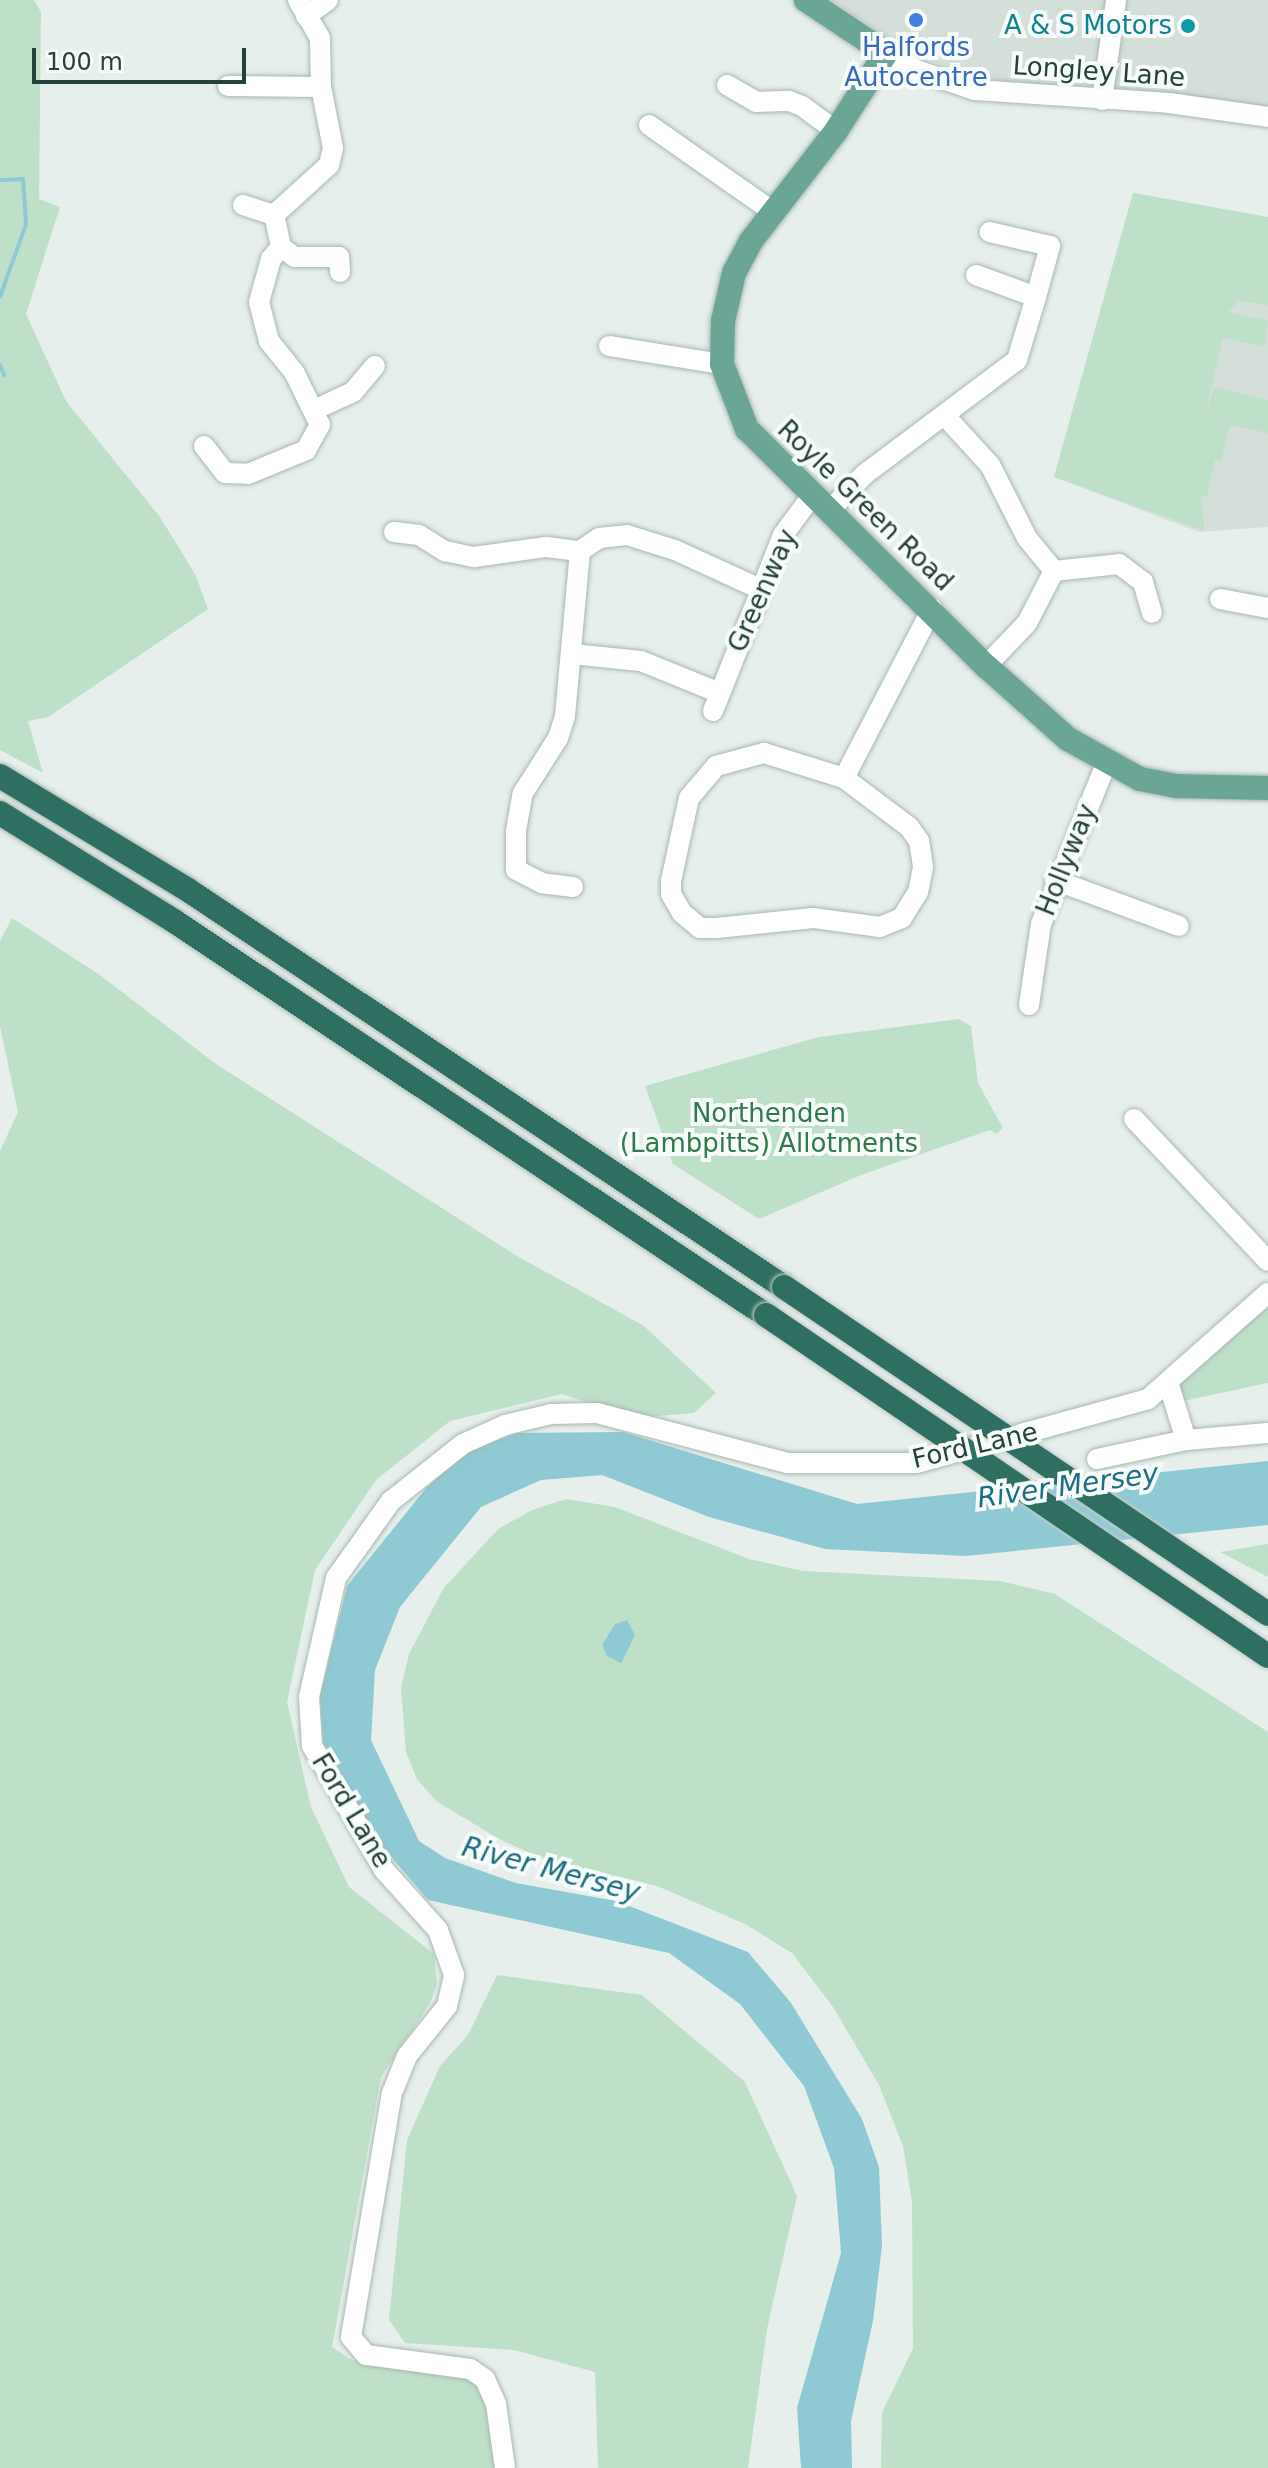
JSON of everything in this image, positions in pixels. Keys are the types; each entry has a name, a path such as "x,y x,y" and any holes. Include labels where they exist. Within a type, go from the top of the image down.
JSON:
{"highway":[{"path":"0,776 188,890 1268,1614"},
{"path":"0,813 174,921 766,1315 1268,1656"}],"main road":[{"name":"Longley Lane","path":"806,0 886,53"},
{"name":"Royle Green Road","path":"886,53 836,131 772,211 734,273 723,321 722,364 747,429 932,609 986,666 1068,739 1106,764 1177,786 1268,788"}],"street":[{"path":"274,215 329,165 331,131 321,87 320,38 302,8 328,0"},
{"path":"1102,100 1116,0"},
{"name":"Longley Lane","path":"886,53 919,71 975,90 1169,103 1268,117"},
{"path":"727,85 753,110 789,101 836,131"},
{"path":"228,86 321,87"},
{"path":"649,125 772,211"},
{"path":"243,205 274,215"},
{"path":"204,446 225,473 248,474 306,450 320,425 316,409 260,322 263,289 281,247 274,215"},
{"name":"Greenway","path":"572,654 641,661 717,702 783,535 823,501 946,417 1017,360 1050,246 990,232"},
{"path":"281,247 295,257 339,257 340,272"},
{"path":"976,275 1036,297"},
{"path":"609,346 722,364"},
{"path":"316,409 353,392 375,366"},
{"path":"946,417 990,465 1027,538 1054,571"},
{"path":"394,532 419,535 445,551 474,557 546,547 580,551 599,538 627,535 675,550 760,589"},
{"path":"573,887 542,883 516,870 516,831 523,793 558,738 572,654 580,551"},
{"path":"1054,571 1119,564 1155,590 1152,613"},
{"path":"986,666 1027,623 1054,571"},
{"path":"1220,599 1268,608"},
{"path":"844,778 932,609"},
{"path":"764,753 844,778 909,827 919,841 923,867 918,892 902,918 880,927 813,918 700,928 682,913 671,894 671,881 689,798 705,775 731,759 764,753"},
{"name":"Hollyway","path":"1029,1005 1041,924 1055,880 1106,764"},
{"path":"1055,880 1179,926"},
{"path":"1134,1119 1268,1261"},
{"name":"Ford Lane","path":"505,2468 496,2404 485,2379 470,2369 366,2355 351,2337 392,2093 407,2056 447,2006 454,1975 438,1930 384,1870 312,1746 309,1697 336,1578 391,1501 463,1444 505,1425 551,1414 597,1413 788,1463 916,1463 1077,1422 1148,1399 1268,1293"},
{"path":"1168,1382 1186,1440"},
{"path":"1097,1459 1186,1440 1268,1433"}],"shaded area":[{"path":"832,0 1268,0 1268,113 984,84 907,50"},
{"path":"1133,193 1268,217 1268,527 1199,532 1054,477"}],"green space":[{"path":"0,0 34,0 41,12 39,199 60,207 26,314 66,401 160,517 195,574 208,609 48,717 28,721 43,773 0,750"},
{"path":"1133,193 1268,217 1268,305 1238,300 1229,312 1268,321 1265,347 1223,338 1204,419 1214,387 1268,400 1268,433 1230,425 1221,461 1215,460 1207,496 1201,497 1205,531 1054,477"},
{"path":"12,918 100,975 216,1064 517,1256 644,1326 716,1393 694,1413 634,1418 562,1394 450,1421 376,1480 315,1570 287,1702 311,1807 349,1887 434,1954 437,1984 430,2003 381,2077 332,2347 350,2359 370,2363 452,2370 486,2389 499,2468 0,2468 0,1151 18,1112 0,1026 0,941"},
{"name":"Northenden (Lambpitts) Allotments","path":"959,1019 971,1026 978,1083 1003,1128 996,1134 990,1130 861,1175 759,1219 673,1164 645,1086 819,1037"},
{"path":"1268,1308 1268,1383 1183,1401 1178,1382"},
{"path":"566,1499 615,1507 749,1559 803,1571 1000,1581 1055,1594 1268,1732 1268,2468 881,2468 882,2412 913,2349 912,2202 903,2146 879,2085 833,2007 792,1953 745,1924 657,1886 541,1858 499,1839 436,1801 417,1779 406,1752 401,1688 409,1654 443,1589 498,1529 532,1510"},
{"path":"1268,1544 1268,1577 1220,1552"},
{"path":"497,1975 642,1995 745,2082 797,2196 767,2329 748,2468 598,2468 595,2372 514,2350 405,2343 389,2320 407,2140 440,2066 468,2035"}],"water":[{"name":"River Mersey","path":"623,1432 857,1504 1268,1461 1268,1525 966,1556 825,1549 709,1517 602,1475 541,1480 481,1507 400,1607 375,1670 371,1740 419,1841 445,1858 516,1883 616,1901 748,1952 791,2003 862,2119 879,2167 882,2245 873,2321 851,2421 852,2468 801,2468 797,2408 841,2253 834,2168 804,2086 740,2004 669,1953 428,1900 347,1805 323,1741 320,1696 347,1586 427,1487 468,1451 517,1433"},
{"path":"627,1620 635,1635 621,1663 607,1656 602,1645 615,1624"}],"waterway":[{"path":"0,180 23,179 26,224 0,297"},
{"path":"0,365 4,375"}],"place":[{"name":"Halfords Autocentre","path":"916,20"},
{"name":"A & S Motors","path":"1188,26"}]}
